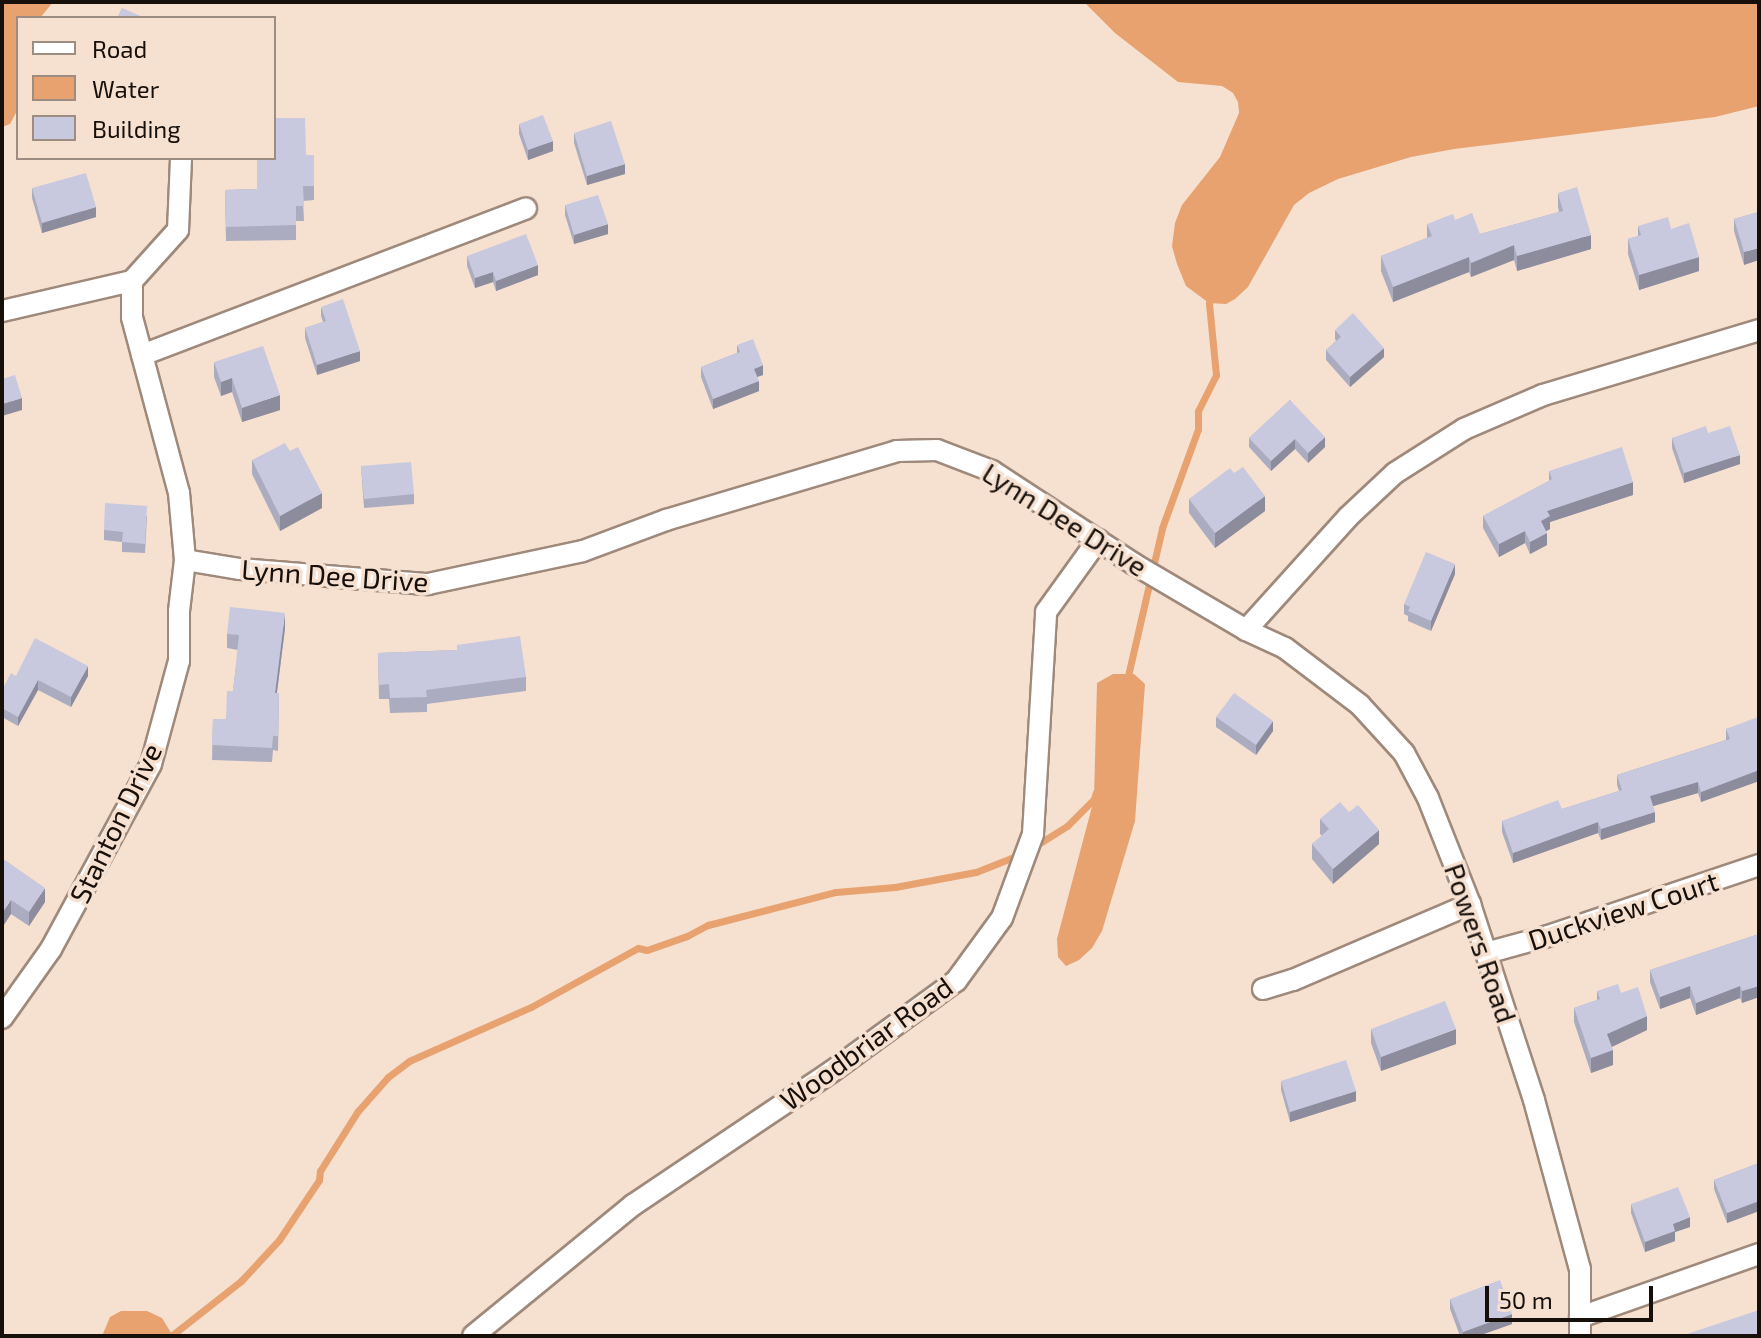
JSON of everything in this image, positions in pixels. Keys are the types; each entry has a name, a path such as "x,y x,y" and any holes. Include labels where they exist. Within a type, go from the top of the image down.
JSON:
{"street":[{"path":"2,311 132,281 178,230 181,160"},
{"path":"142,355 526,208"},
{"name":"Stanton Drive","path":"2,1018 51,949 151,764 179,661 179,611 185,560 179,493 132,317 132,281"},
{"path":"1246,630 1293,574 1357,508 1395,473 1464,429 1543,395 1759,330"},
{"name":"Lynn Dee Drive","path":"185,560 240,569 428,584 583,551 666,520 882,455 937,450 970,460 992,471 1246,630"},
{"name":"Woodbriar Road","path":"473,1336 633,1205 853,1057 956,981 1002,918 1033,834 1046,612 1098,540"},
{"name":"Powers Road","path":"1246,630 1285,648 1360,705 1404,753 1428,798 1470,904 1559,1186 1580,1269 1580,1326"},
{"name":"Duckview Court","path":"1486,953 1548,936 1759,865"},
{"path":"1263,989 1293,980 1470,904"},
{"path":"1580,1326 1759,1254"}],"water":[{"path":"2,2 53,2 42,16 16,16 16,113 10,124 2,127"},
{"path":"1084,2 1759,2 1759,106 1715,117 1454,149 1411,157 1338,179 1309,193 1294,205 1248,287 1226,304 1209,303 1186,286 1172,246 1175,223 1182,205 1220,157 1239,113 1238,102 1233,93 1222,86 1178,82 1115,33"},
{"path":"1113,674 1134,674 1145,684 1135,821 1102,931 1092,948 1079,960 1066,966 1058,957 1057,939 1094,799 1097,683"},
{"path":"121,1311 147,1311 162,1318 173,1336 102,1336 110,1317"}],"building":[{"path":"122,8 140,16 118,16"},
{"path":"543,115 553,141 528,150 519,124"},
{"path":"276,118 305,118 306,155 314,155 314,186 303,186 304,206 296,206 296,225 226,227 225,190 257,189 257,160 276,160"},
{"path":"611,121 625,164 587,176 574,133"},
{"path":"86,173 96,207 42,223 32,188"},
{"path":"1577,187 1591,235 1517,256 1514,245 1471,263 1469,257 1393,287 1381,256 1432,236 1427,224 1453,214 1455,220 1472,213 1480,234 1563,211 1558,193"},
{"path":"598,195 608,224 574,235 565,205"},
{"path":"1759,212 1759,248 1744,252 1734,219"},
{"path":"1668,217 1671,229 1689,223 1699,257 1639,275 1628,239 1641,235 1638,226"},
{"path":"526,234 538,265 496,281 493,272 475,278 467,256"},
{"path":"343,299 360,351 317,365 305,328 326,321 321,307"},
{"path":"1353,313 1384,348 1350,377 1326,350 1341,337 1335,330"},
{"path":"753,339 763,365 754,369 759,381 713,399 701,367 740,352 737,345"},
{"path":"263,346 280,395 242,408 232,378 221,382 214,362"},
{"path":"15,375 22,398 2,404 2,379"},
{"path":"1290,400 1325,437 1308,453 1295,439 1271,461 1249,438"},
{"path":"1706,426 1708,433 1730,426 1740,455 1684,473 1672,438"},
{"path":"285,443 290,451 298,447 322,493 280,516 252,460"},
{"path":"1622,447 1633,482 1547,511 1550,516 1541,521 1547,533 1530,542 1525,531 1499,544 1483,516 1552,479 1549,471"},
{"path":"411,462 414,494 364,499 361,466"},
{"path":"1243,467 1265,496 1215,533 1189,499 1230,468 1234,473"},
{"path":"105,503 147,506 145,544 122,542 123,532 104,530"},
{"path":"1426,552 1455,564 1431,621 1408,611 1410,607 1404,604"},
{"path":"230,607 285,613 275,693 279,693 278,736 273,736 272,748 212,745 213,719 226,719 227,691 233,691 239,635 227,634"},
{"path":"520,636 526,677 426,690 427,697 390,698 389,684 379,685 378,653 457,650 457,645"},
{"path":"35,638 88,666 71,697 38,680 18,717 2,708 2,690 11,673 16,676"},
{"path":"1234,693 1273,721 1256,745 1216,717"},
{"path":"1758,717 1759,770 1701,792 1698,782 1650,796 1655,812 1601,829 1598,822 1513,853 1502,821 1558,800 1562,809 1622,790 1617,775 1730,739 1726,729"},
{"path":"1340,802 1349,812 1358,805 1379,830 1333,869 1312,844 1329,829 1320,819"},
{"path":"2,858 45,888 29,912 11,900 2,913"},
{"path":"1759,934 1759,986 1742,991 1740,986 1696,1003 1690,986 1660,997 1650,970"},
{"path":"1618,984 1621,993 1638,987 1647,1016 1607,1034 1613,1050 1591,1058 1574,1008 1600,999 1597,991"},
{"path":"1445,1001 1456,1029 1381,1057 1371,1029"},
{"path":"1346,1060 1356,1091 1290,1112 1281,1081"},
{"path":"1759,1163 1759,1201 1727,1213 1714,1180"},
{"path":"1678,1187 1690,1217 1673,1224 1675,1231 1645,1242 1631,1204"},
{"path":"1500,1280 1512,1314 1463,1332 1450,1299"},
{"path":"1759,1310 1759,1336 1681,1336"}],"waterway":[{"path":"1127,680 1162,528 1198,429 1198,411 1216,375 1209,303 1212,296"},
{"path":"1035,846 1067,826 1094,799 1096,792"},
{"path":"171,1336 241,1281 279,1240 319,1180 320,1171 358,1111 388,1077 409,1061 531,1007 638,948 647,950 708,925 836,892 895,887 976,872 1021,854"}]}
